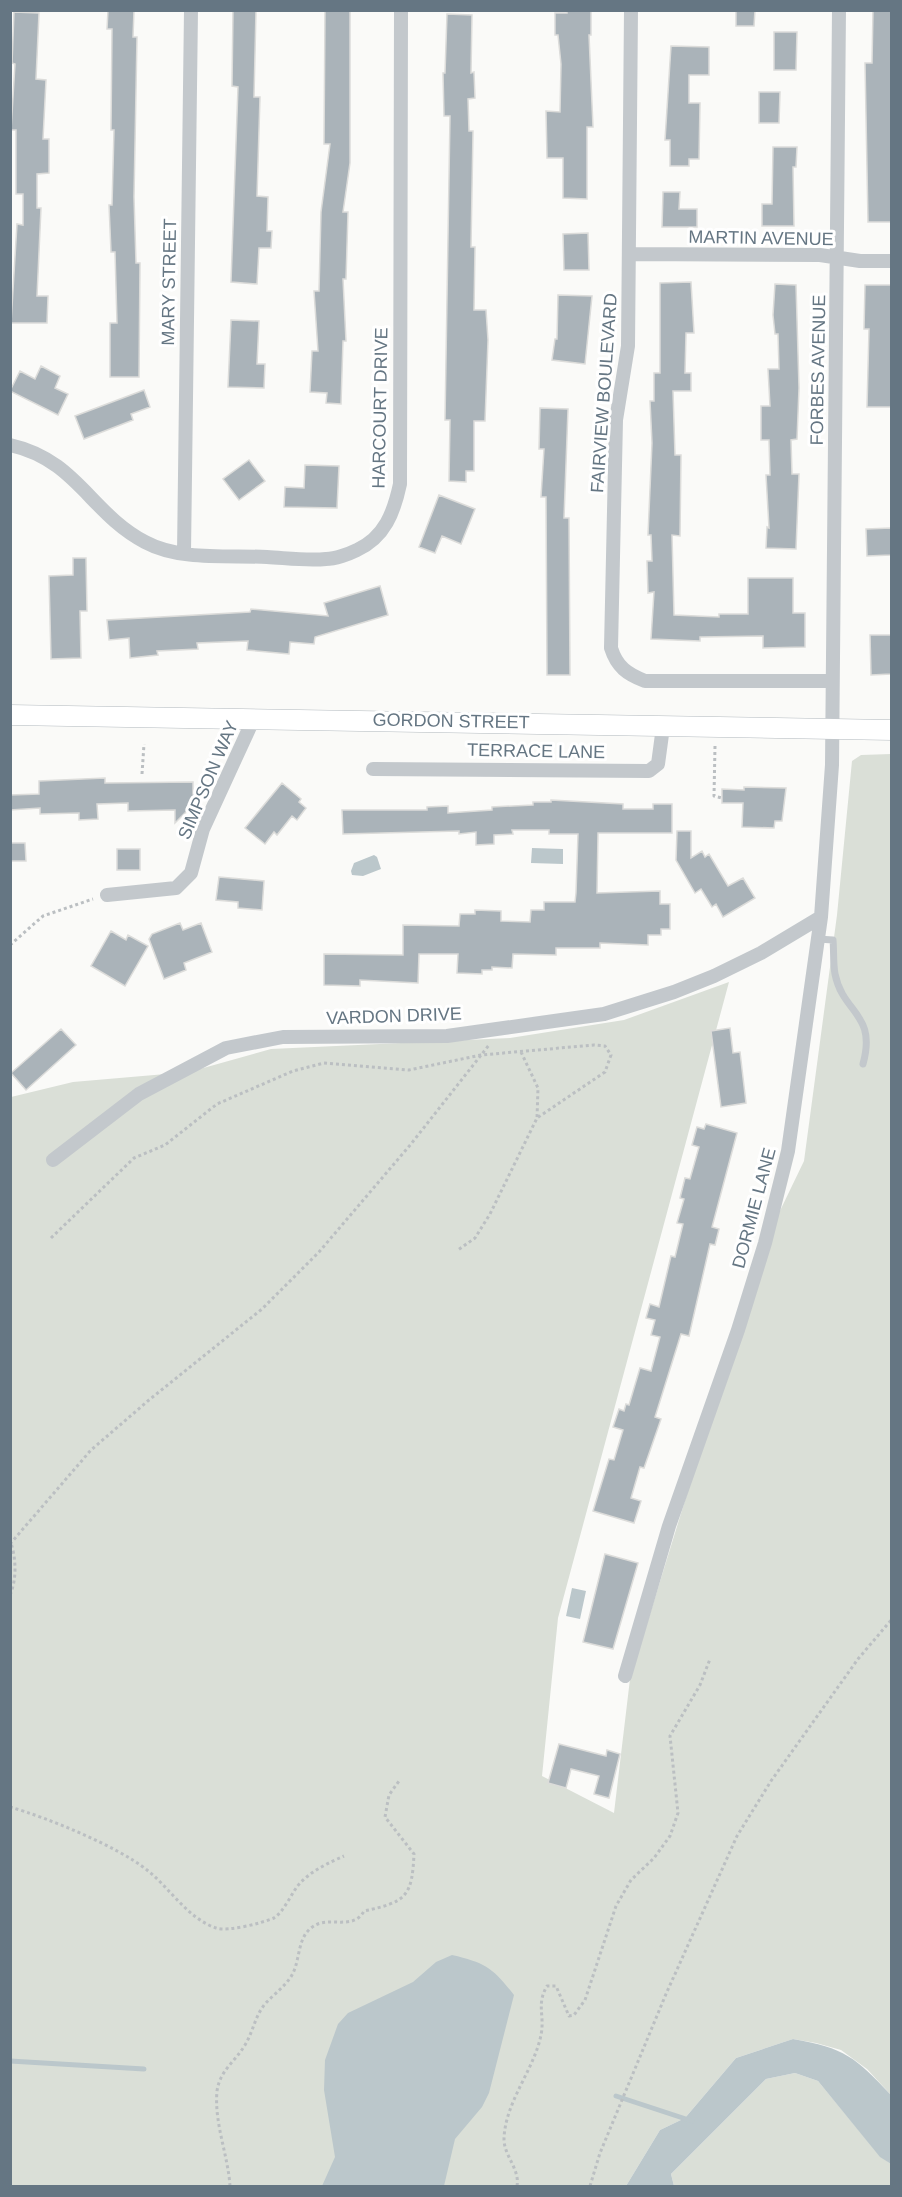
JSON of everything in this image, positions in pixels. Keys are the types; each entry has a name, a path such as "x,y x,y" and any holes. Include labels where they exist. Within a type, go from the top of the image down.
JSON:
{"main road":[{"name":"GORDON STREET","path":"10,715 891,730"}],"street":[{"name":"MARY STREET","path":"184,553 191,10"},
{"name":"HARCOURT DRIVE","path":"10,445 27,448 56,462 111,520 147,543 184,553 328,560 358,550 378,535 394,514 400,484 400,10"},
{"name":"FAIRVIEW BOULEVARD","path":"631,10 628,346 616,420 611,648 615,660 626,673 645,681 832,681"},
{"name":"FORBES AVENUE","path":"832,730 839,10"},
{"name":"MARTIN AVENUE","path":"630,254 837,257 860,261 891,261"},
{"name":"SIMPSON WAY","path":"106,895 176,888 190,873 203,829 254,718"},
{"name":"TERRACE LANE","path":"373,769 649,771 658,764 663,727"},
{"name":"DORMIE LANE","path":"625,1676 669,1526 738,1330 765,1243 788,1151 821,917 832,730"},
{"name":"VARDON DRIVE","path":"53,1160 139,1094 226,1048 283,1037 447,1036 604,1014 674,992 761,953 821,917"}],"lane":[{"path":"818,939 833,940 835,974 842,990 867,1029 867,1047 863,1064"}],"path":[{"path":"142,774 144,744"},
{"path":"716,746 714,796 722,798"},
{"path":"10,945 43,916 106,895"},
{"path":"10,1595 14,1587 15,1556 11,1544 91,1450 262,1308 319,1252 411,1144 502,1028"},
{"path":"51,1238 134,1158 165,1145 217,1104 293,1071 324,1063 409,1070 481,1055 605,1046 611,1055 605,1072 537,1118"},
{"path":"458,1250 475,1238 490,1215 537,1118 538,1088 520,1051"},
{"path":"590,2187 600,2153 666,1994 737,1836 771,1781 858,1659 891,1619"},
{"path":"517,2187 515,2168 504,2140 507,2121 541,2035 540,1998 546,1986 556,1986 565,2010 569,2016 574,2015 585,2000 616,1906 631,1880 654,1858 670,1836 678,1813 670,1736 700,1685 710,1659"},
{"path":"230,2187 218,2106 221,2076 230,2061 244,2048 258,2012 292,1975 302,1941 311,1927 352,1922 361,1917 364,1911 400,1900 413,1884 414,1854 385,1817 389,1795 399,1781"},
{"path":"10,1806 39,1816 127,1857 147,1870 183,1906 214,1928 226,1931 275,1917 302,1881 327,1863 344,1856"}],"shaded area":[{"path":"891,754 891,2095 867,2069 841,2050 793,2039 736,2058 685,2118 660,2130 626,2186 11,2186 11,1097 73,1082 189,1072 271,1049 510,1038 624,1020 729,982 558,1618 542,1776 614,1813 630,1679 764,1244 804,1161 837,915 852,761 861,755"},
{"path":"532,848 563,849 563,864 531,863"},
{"path":"374,855 381,869 363,876 352,875 354,863"},
{"path":"572,1588 586,1591 580,1619 566,1616"},
{"path":"452,1955 488,1968 514,1995 489,2093 482,2107 455,2139 444,2186 322,2186 335,2157 324,2090 325,2060 338,2024 348,2013 413,1982 436,1962"},
{"path":"793,2039 825,2046 848,2056 868,2071 891,2095 891,2164 880,2157 818,2081 795,2073 766,2079 671,2174 674,2186 626,2186 660,2130 685,2118 736,2058"},
{"path":"795,2073 818,2081 880,2156 891,2164 891,2186 674,2186 671,2174 766,2079"}],"building":[{"path":"108,10 134,10 133,37 137,37 134,197 136,263 140,263 139,377 110,377 110,323 117,323 115,252 111,252 109,205 112,205 114,130 111,130 112,29 107,29"},
{"path":"233,10 256,10 254,97 260,97 257,196 268,197 267,231 272,231 271,248 259,248 257,284 231,282 238,87 232,86"},
{"path":"325,10 350,10 350,163 343,212 348,212 346,279 343,279 346,341 343,341 341,404 326,403 327,393 310,392 312,351 318,351 314,291 319,291 321,212 330,144 324,144"},
{"path":"567,10 591,10 591,35 589,35 593,127 587,127 587,199 563,198 563,158 547,158 546,111 560,112 561,64 558,35 555,35 555,13 567,13"},
{"path":"736,10 755,10 754,26 736,26"},
{"path":"873,10 891,10 891,222 868,222 865,63 872,63"},
{"path":"14,12 39,13 36,79 46,80 43,139 49,139 49,173 37,174 37,208 41,208 37,296 48,296 47,323 11,323 17,224 23,225 23,194 16,194 16,130 11,130 15,64 12,63"},
{"path":"447,14 472,15 471,73 474,72 475,98 468,99 469,131 473,131 471,247 475,247 474,310 486,310 488,340 485,421 474,421 474,471 466,471 466,482 449,481 450,420 445,420 450,116 444,116 443,73 445,73"},
{"path":"774,32 797,32 796,70 774,70"},
{"path":"671,46 709,47 709,75 689,75 689,103 700,103 699,159 689,159 689,166 670,166 670,140 665,140"},
{"path":"759,92 780,92 779,123 759,123"},
{"path":"773,147 797,147 796,167 793,167 794,226 762,226 762,204 772,204"},
{"path":"663,192 680,192 679,209 697,209 697,227 662,227"},
{"path":"588,233 589,270 564,270 563,234"},
{"path":"691,282 694,333 686,333 685,373 691,373 691,391 673,391 675,455 681,455 680,536 672,535 674,615 719,617 719,614 748,614 748,578 793,578 793,613 805,613 805,647 763,648 763,636 700,637 700,641 651,639 654,592 648,593 647,561 652,561 651,535 648,535 652,443 650,401 654,401 654,373 660,373 660,283"},
{"path":"775,284 796,285 799,388 797,439 791,440 792,474 799,474 796,549 766,548 767,527 769,528 766,475 770,475 769,440 761,440 761,406 770,406 768,369 779,369 778,334 775,334 773,315"},
{"path":"865,285 891,285 891,407 867,407 869,329 864,329"},
{"path":"558,295 592,296 585,364 552,360 555,339 557,339"},
{"path":"231,320 259,321 257,364 265,364 264,388 228,387"},
{"path":"41,366 60,376 55,388 68,394 58,415 10,391 20,371 35,379"},
{"path":"144,390 150,407 131,414 133,420 84,439 75,416"},
{"path":"540,408 568,409 564,518 569,518 570,675 547,675 546,497 541,497 544,449 539,449"},
{"path":"249,460 265,481 239,500 223,479"},
{"path":"305,465 339,466 337,508 284,507 285,487 304,488"},
{"path":"439,495 475,509 461,544 442,536 435,553 419,547"},
{"path":"891,528 891,555 867,556 866,529"},
{"path":"73,558 86,558 87,611 80,611 81,658 51,659 49,576 73,575"},
{"path":"380,586 388,615 315,637 314,644 290,642 289,654 247,650 248,641 197,643 198,649 157,651 158,655 130,658 129,638 109,640 107,620 250,612 251,609 328,616 324,603"},
{"path":"870,635 891,635 891,674 871,675"},
{"path":"105,778 105,783 193,782 193,794 200,794 200,807 191,807 175,823 175,810 128,811 128,803 97,804 98,819 79,820 79,813 40,814 40,808 10,810 10,795 39,794 39,781"},
{"path":"282,783 301,799 299,802 306,808 297,820 292,816 277,835 274,832 265,844 245,828"},
{"path":"744,787 786,788 782,821 775,821 774,828 742,827 743,803 722,803 722,789 744,790"},
{"path":"551,800 623,804 623,809 653,809 653,804 672,804 672,833 598,833 597,893 660,891 660,904 670,904 670,929 661,929 661,935 648,935 648,945 600,943 600,948 556,948 556,955 513,954 512,968 492,967 492,970 482,970 482,974 457,973 458,954 419,954 418,983 360,980 360,986 324,985 324,954 403,955 403,925 459,926 460,914 475,914 475,910 501,911 501,921 530,922 531,910 544,910 544,902 575,902 576,893 578,834 549,834 549,830 512,830 513,834 494,835 494,844 476,845 476,832 343,834 342,810 427,810 427,807 448,806 448,813 492,810 492,807 533,805 533,802 551,802"},
{"path":"677,831 691,831 691,858 702,851 705,857 709,854 728,886 743,878 755,898 723,917 716,904 712,907 701,889 695,893 676,860"},
{"path":"10,843 25,843 26,861 10,861"},
{"path":"117,849 140,849 140,870 117,870"},
{"path":"219,877 264,881 262,910 238,908 238,902 216,900"},
{"path":"180,923 183,930 201,923 212,952 184,963 186,970 164,979 149,939 152,934"},
{"path":"111,931 126,940 128,935 148,946 125,986 91,966"},
{"path":"730,1028 733,1053 740,1052 746,1103 721,1107 711,1031"},
{"path":"61,1029 76,1045 26,1090 11,1073"},
{"path":"706,1124 737,1133 712,1227 719,1229 715,1245 710,1244 689,1336 681,1334 655,1417 661,1419 644,1468 640,1467 631,1498 641,1501 634,1523 593,1511 609,1459 614,1460 623,1430 613,1427 619,1409 624,1411 626,1404 629,1405 640,1368 651,1371 660,1337 651,1335 655,1320 646,1318 650,1304 659,1307 671,1256 675,1257 683,1224 677,1223 684,1199 680,1198 685,1178 690,1179 699,1147 692,1145 697,1127 704,1129"},
{"path":"605,1554 638,1563 613,1649 583,1642"},
{"path":"559,1744 606,1756 607,1750 620,1754 609,1798 594,1794 599,1776 571,1769 566,1788 548,1783"}],"waterway":[{"path":"10,2061 144,2069"},
{"path":"616,2096 692,2121"}]}
